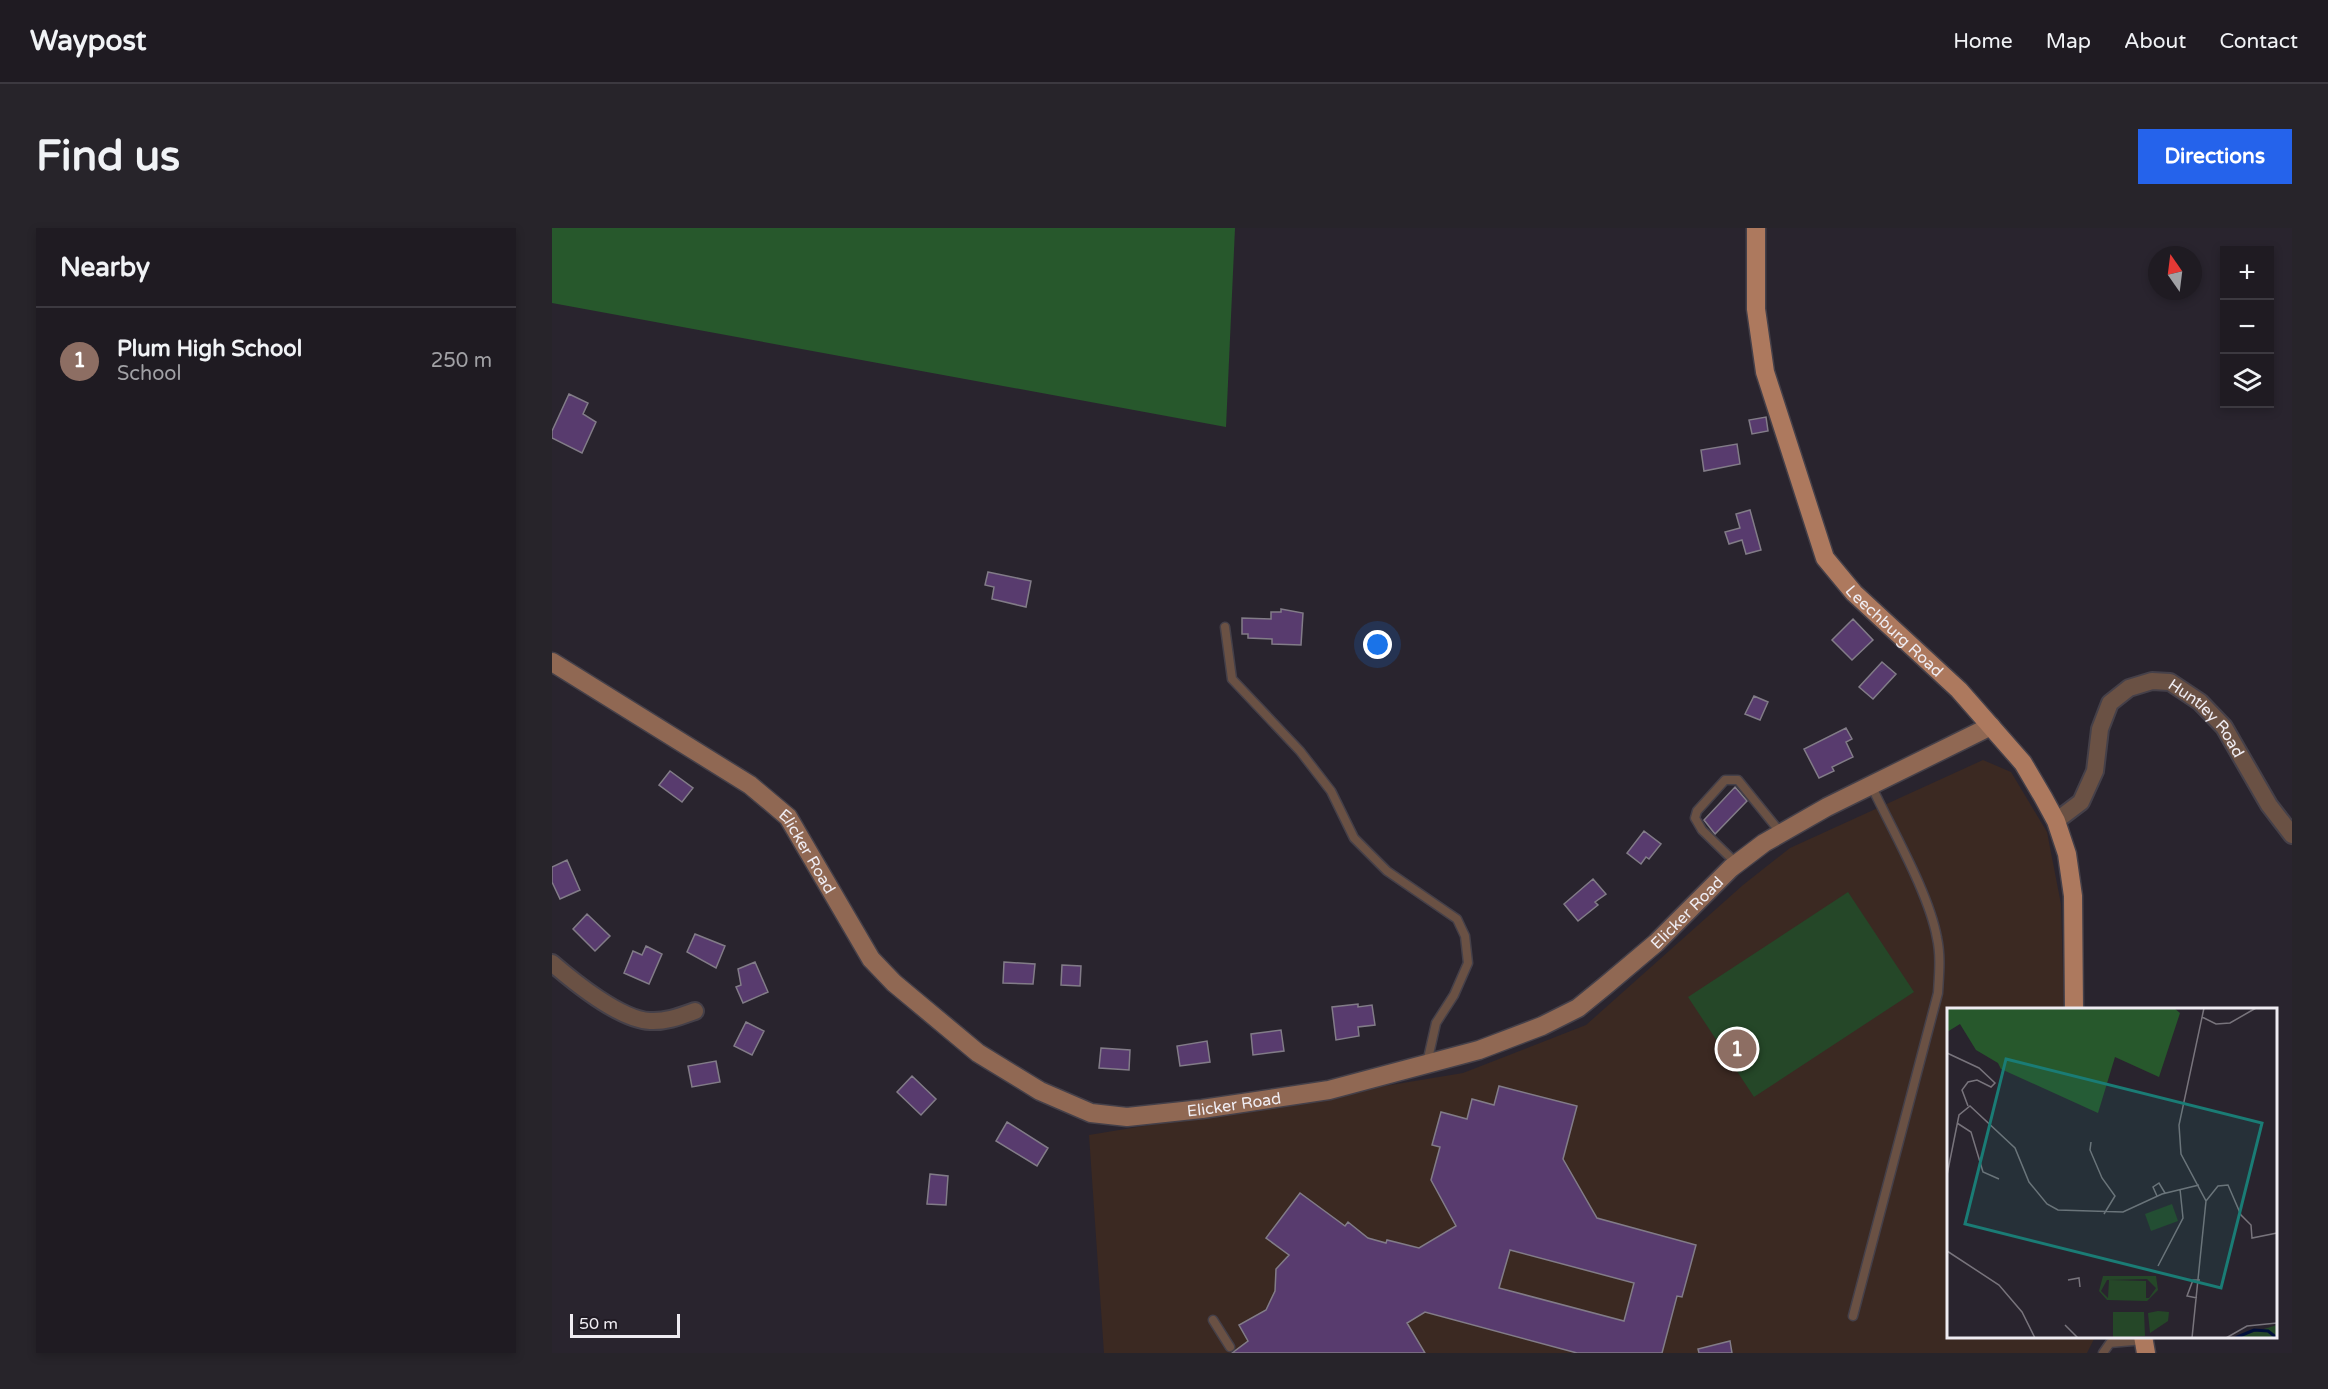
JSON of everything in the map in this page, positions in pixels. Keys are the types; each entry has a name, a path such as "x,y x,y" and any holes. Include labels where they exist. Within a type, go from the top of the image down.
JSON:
{"main road":[{"name":"Leechburg Road","path":"1756,228 1756,309 1764,372 1825,558 1854,593 1959,690 1991,726 2023,763 2056,822 2067,854 2073,896 2074,1008"}],"street":[{"name":"Elicker Road","path":"552,662 750,785 775,805 788,817 812,854 871,959 894,983 978,1053 1040,1091 1091,1113 1127,1117 1202,1109 1329,1090 1479,1050 1542,1026 1578,1008 1656,943 1737,864 1782,833 1871,785 1991,726"},
{"name":"Huntley Road","path":"2056,822 2081,802 2095,771 2100,729 2110,703 2129,688 2152,681 2170,682 2200,702 2224,727 2269,805 2292,835"},
{"path":"552,963 582,990 614,1008 648,1021 669,1020 695,1011"}],"lane":[{"path":"1225,627 1232,679 1300,751 1331,791 1354,838 1387,871 1457,919 1465,936 1468,963 1454,995 1436,1023 1427,1064"},
{"path":"1737,864 1702,830 1695,818 1697,811 1725,780 1738,780 1782,833"},
{"path":"1853,1316 1938,993 1940,964 1937,937 1926,902 1871,785"},
{"path":"1214,1320 1230,1347"},
{"path":"2103,1353 2110,1343 2144,1343"}],"shaded area":[{"path":"1983,760 2011,772 2047,832 2061,904 2064,1008 1947,1008 1947,1338 2094,1338 2087,1353 1104,1353 1089,1135 1463,1073 1586,1025 1743,885 1790,848"}],"green space":[{"path":"552,228 1235,228 1226,427 552,303"},
{"path":"1848,892 1914,992 1754,1097 1688,997"}],"building":[{"path":"569,394 588,403 583,414 596,422 582,453 552,438 552,431"},
{"path":"1766,417 1768,431 1752,434 1749,420"},
{"path":"1737,444 1740,464 1704,471 1701,450"},
{"path":"1750,510 1761,550 1746,554 1742,540 1729,544 1725,532 1740,528 1736,514"},
{"path":"988,572 1031,581 1026,607 992,599 994,587 985,585"},
{"path":"1281,609 1303,613 1301,645 1272,644 1272,639 1248,638 1248,634 1242,634 1242,618 1271,619 1271,612 1281,612"},
{"path":"1853,619 1873,640 1852,660 1832,640"},
{"path":"1882,662 1896,674 1873,699 1859,687"},
{"path":"1754,696 1768,702 1760,720 1745,714"},
{"path":"1846,728 1852,739 1846,742 1853,757 1832,767 1834,771 1819,778 1804,749"},
{"path":"670,771 693,788 682,802 659,785"},
{"path":"1735,787 1747,801 1715,834 1704,820"},
{"path":"1644,831 1661,844 1649,859 1646,857 1641,864 1627,853"},
{"path":"567,860 580,890 560,899 552,882 552,867"},
{"path":"1593,879 1606,894 1595,902 1598,905 1578,921 1564,904"},
{"path":"587,914 610,936 595,951 573,929"},
{"path":"695,934 725,946 716,968 687,952"},
{"path":"646,946 662,954 649,984 624,973 633,951 642,955"},
{"path":"755,962 768,992 743,1003 736,987 741,985 738,969"},
{"path":"1004,962 1035,964 1033,984 1003,983"},
{"path":"1062,965 1081,966 1080,986 1061,985"},
{"path":"1358,1004 1358,1007 1372,1005 1375,1025 1358,1027 1359,1036 1336,1040 1332,1007"},
{"path":"746,1022 764,1031 752,1055 734,1046"},
{"path":"1281,1030 1284,1051 1253,1055 1251,1034"},
{"path":"1207,1041 1210,1062 1180,1066 1177,1046"},
{"path":"1101,1048 1130,1050 1129,1070 1099,1068"},
{"path":"716,1061 720,1082 692,1087 688,1066"},
{"path":"912,1076 936,1099 921,1115 897,1092"},
{"path":"1499,1086 1577,1106 1563,1159 1597,1218 1696,1245 1682,1297 1677,1296 1662,1353 1577,1353 1425,1312 1407,1323 1425,1353 1232,1353 1248,1341 1239,1325 1266,1310 1275,1291 1276,1269 1289,1255 1266,1238 1300,1193 1345,1226 1348,1222 1368,1238 1419,1248 1456,1226 1431,1180 1440,1147 1432,1145 1441,1112 1467,1119 1472,1099 1494,1105","holes":["1510,1250 1634,1283 1624,1321 1499,1288"]},
{"path":"1007,1122 1048,1148 1037,1166 996,1141"},
{"path":"930,1174 948,1176 946,1205 927,1204"},
{"path":"1730,1341 1732,1353 1699,1353 1698,1349"}],"place":[{"name":"Plum High School","path":"1737,1049"}]}
